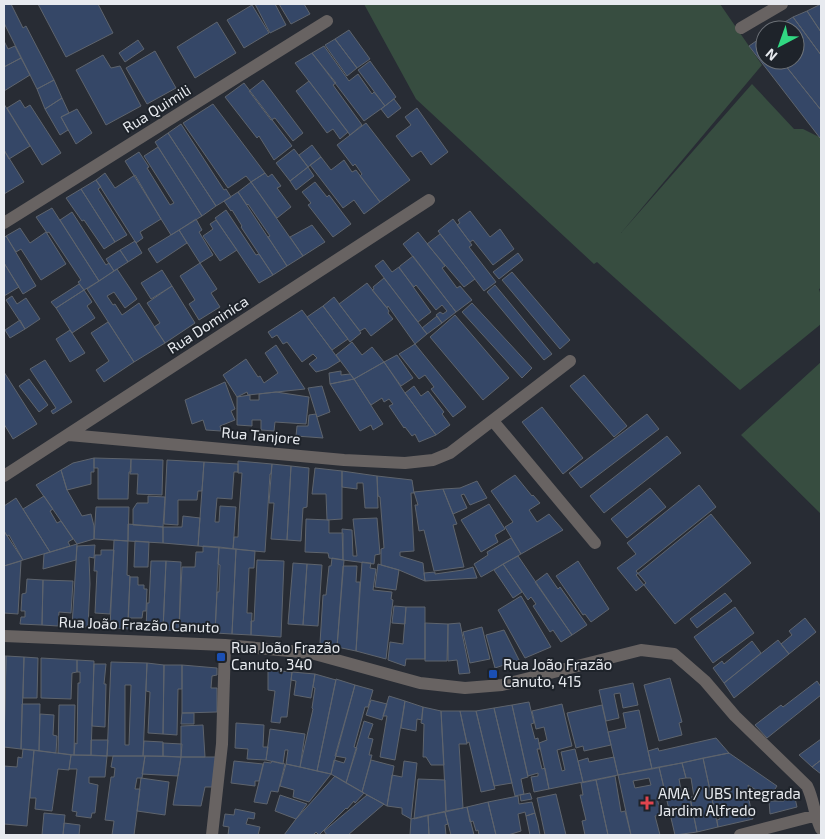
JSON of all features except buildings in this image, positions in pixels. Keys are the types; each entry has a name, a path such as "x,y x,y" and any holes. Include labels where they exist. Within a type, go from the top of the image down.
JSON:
{"street":[{"path":"741,28 782,4"},
{"name":"Rua Quimili","path":"4,224 327,21"},
{"name":"Rua Dominica","path":"4,476 429,200"},
{"path":"570,361 493,421 595,543"},
{"name":"Rua Tanjore","path":"69,435 344,460 404,463 433,460 450,454 493,421"},
{"name":"Rua João Frazão Canuto","path":"4,636 225,645 310,654 420,683 465,688 502,685 641,650 674,654 705,681 735,716 807,786 821,829"},
{"path":"212,835 222,744 225,645"},
{"path":"740,835 818,815"}],"green space":[{"path":"364,4 720,4 755,55 755,70 758,70 621,233 752,84 794,129 803,129 821,137 821,288 819,289 821,296 821,324 740,390 597,262 594,264 416,99"},
{"path":"821,362 821,514 741,435"}],"place":[{"name":"Rua João Frazão Canuto, 340","path":"221,657"},
{"name":"Rua João Frazão Canuto, 415","path":"493,674"},
{"name":"AMA / UBS Integrada Jardim Alfredo","path":"647,803"}]}
